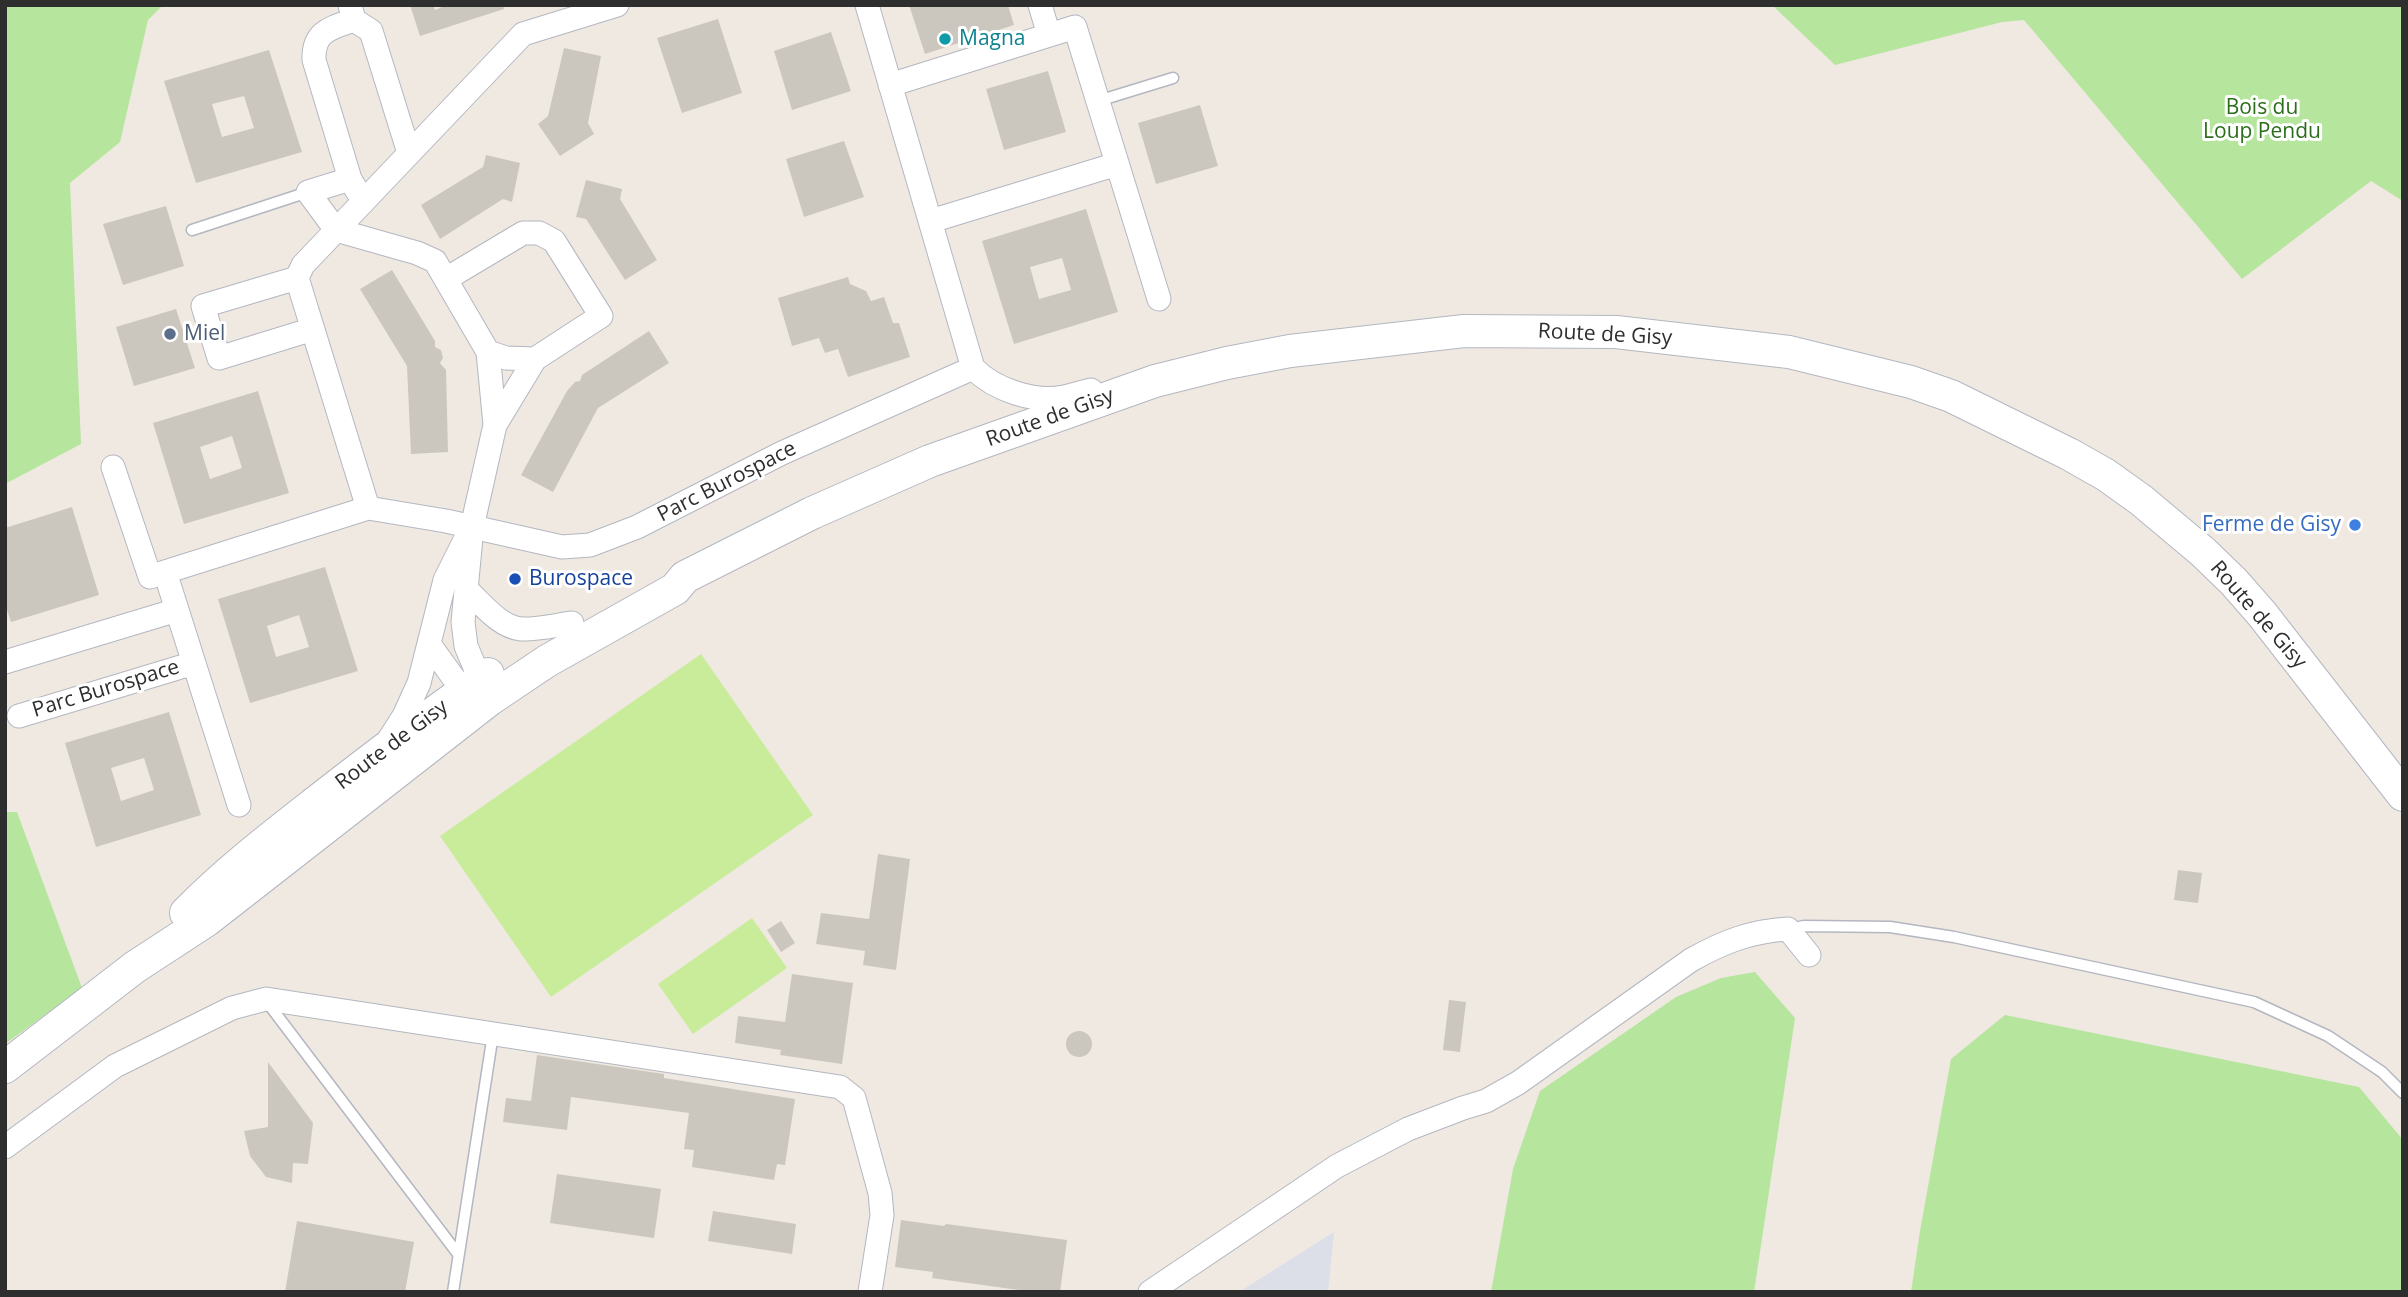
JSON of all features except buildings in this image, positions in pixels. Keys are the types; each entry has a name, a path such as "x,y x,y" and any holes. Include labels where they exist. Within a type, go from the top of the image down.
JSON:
{"street":[{"path":"368,508 297,278 303,265 523,34 553,15 617,5"},
{"path":"867,5 973,368 984,379 1006,389 1034,396 1062,398 1161,370 1227,363"},
{"path":"1040,5 1049,35"},
{"path":"362,202 350,179 314,61 314,50 322,34 352,13 371,31 409,153"},
{"path":"890,85 1075,27 1159,299"},
{"path":"931,221 1117,164"},
{"path":"350,179 308,192 336,230 427,256 435,261 488,352 495,425 472,527 463,622 463,635 479,690"},
{"path":"446,279 523,233 539,233 554,241 601,316 535,359 495,425"},
{"path":"297,278 203,306 219,358 313,329"},
{"name":"Route de Gisy","path":"135,967 201,898 240,863 383,750 479,690 547,661 675,589 685,577 812,513 930,461 1155,381 1290,351 1464,331 1616,332 1789,352 1911,382 1951,396 2022,429 2106,475 2141,500 2203,552 2262,614 2403,795"},
{"path":"488,352 506,358 535,359"},
{"name":"Parc Burospace","path":"239,805 166,572 368,508 562,547 590,545 611,539 782,453 973,368"},
{"path":"113,467 150,577 166,572"},
{"path":"383,750 414,695 445,580 472,527"},
{"name":"Route de Gisy","path":"5,1067 135,967 207,920 523,650 669,576 685,577"},
{"path":"467,590 510,626 521,629 572,623"},
{"path":"5,662 177,610"},
{"path":"429,644 447,672 479,690"},
{"name":"Parc Burospace","path":"19,716 194,663"},
{"path":"1150,1292 1337,1166 1408,1129 1486,1101 1518,1083 1690,960 1738,937 1766,930 1788,929 1810,955"},
{"path":"5,1147 115,1066 232,1008 266,999 840,1087 854,1098 880,1193 882,1215 870,1292"}],"lane":[{"path":"1098,101 1172,78"},
{"path":"192,229 308,192"},
{"path":"1788,929 1804,926 1890,927 1954,937 2254,1002 2328,1036 2382,1072 2402,1091"},
{"path":"266,999 458,1254"},
{"path":"453,1292 494,1034"}],"shaded area":[{"path":"1334,1232 1328,1292 1239,1292"}],"green space":[{"path":"5,5 163,5 148,20 120,142 70,183 81,444 5,484"},
{"name":"Bois du Loup Pendu","path":"1772,5 2403,5 2403,201 2371,181 2242,279 2024,20 2002,22 1835,65"},
{"path":"701,654 813,815 551,997 440,836"},
{"path":"5,812 17,812 82,988 5,1044"},
{"path":"752,918 787,968 693,1034 658,984"},
{"path":"1755,972 1795,1018 1754,1292 1491,1292 1513,1169 1540,1091 1676,997 1721,978"},
{"path":"2005,1015 2359,1087 2403,1140 2403,1292 1911,1292 1951,1059"}],"place":[{"name":"Magna","path":"945,39"},
{"name":"Miel","path":"170,334"},
{"name":"Ferme de Gisy","path":"2355,525"},
{"name":"Burospace","path":"515,579"}]}
